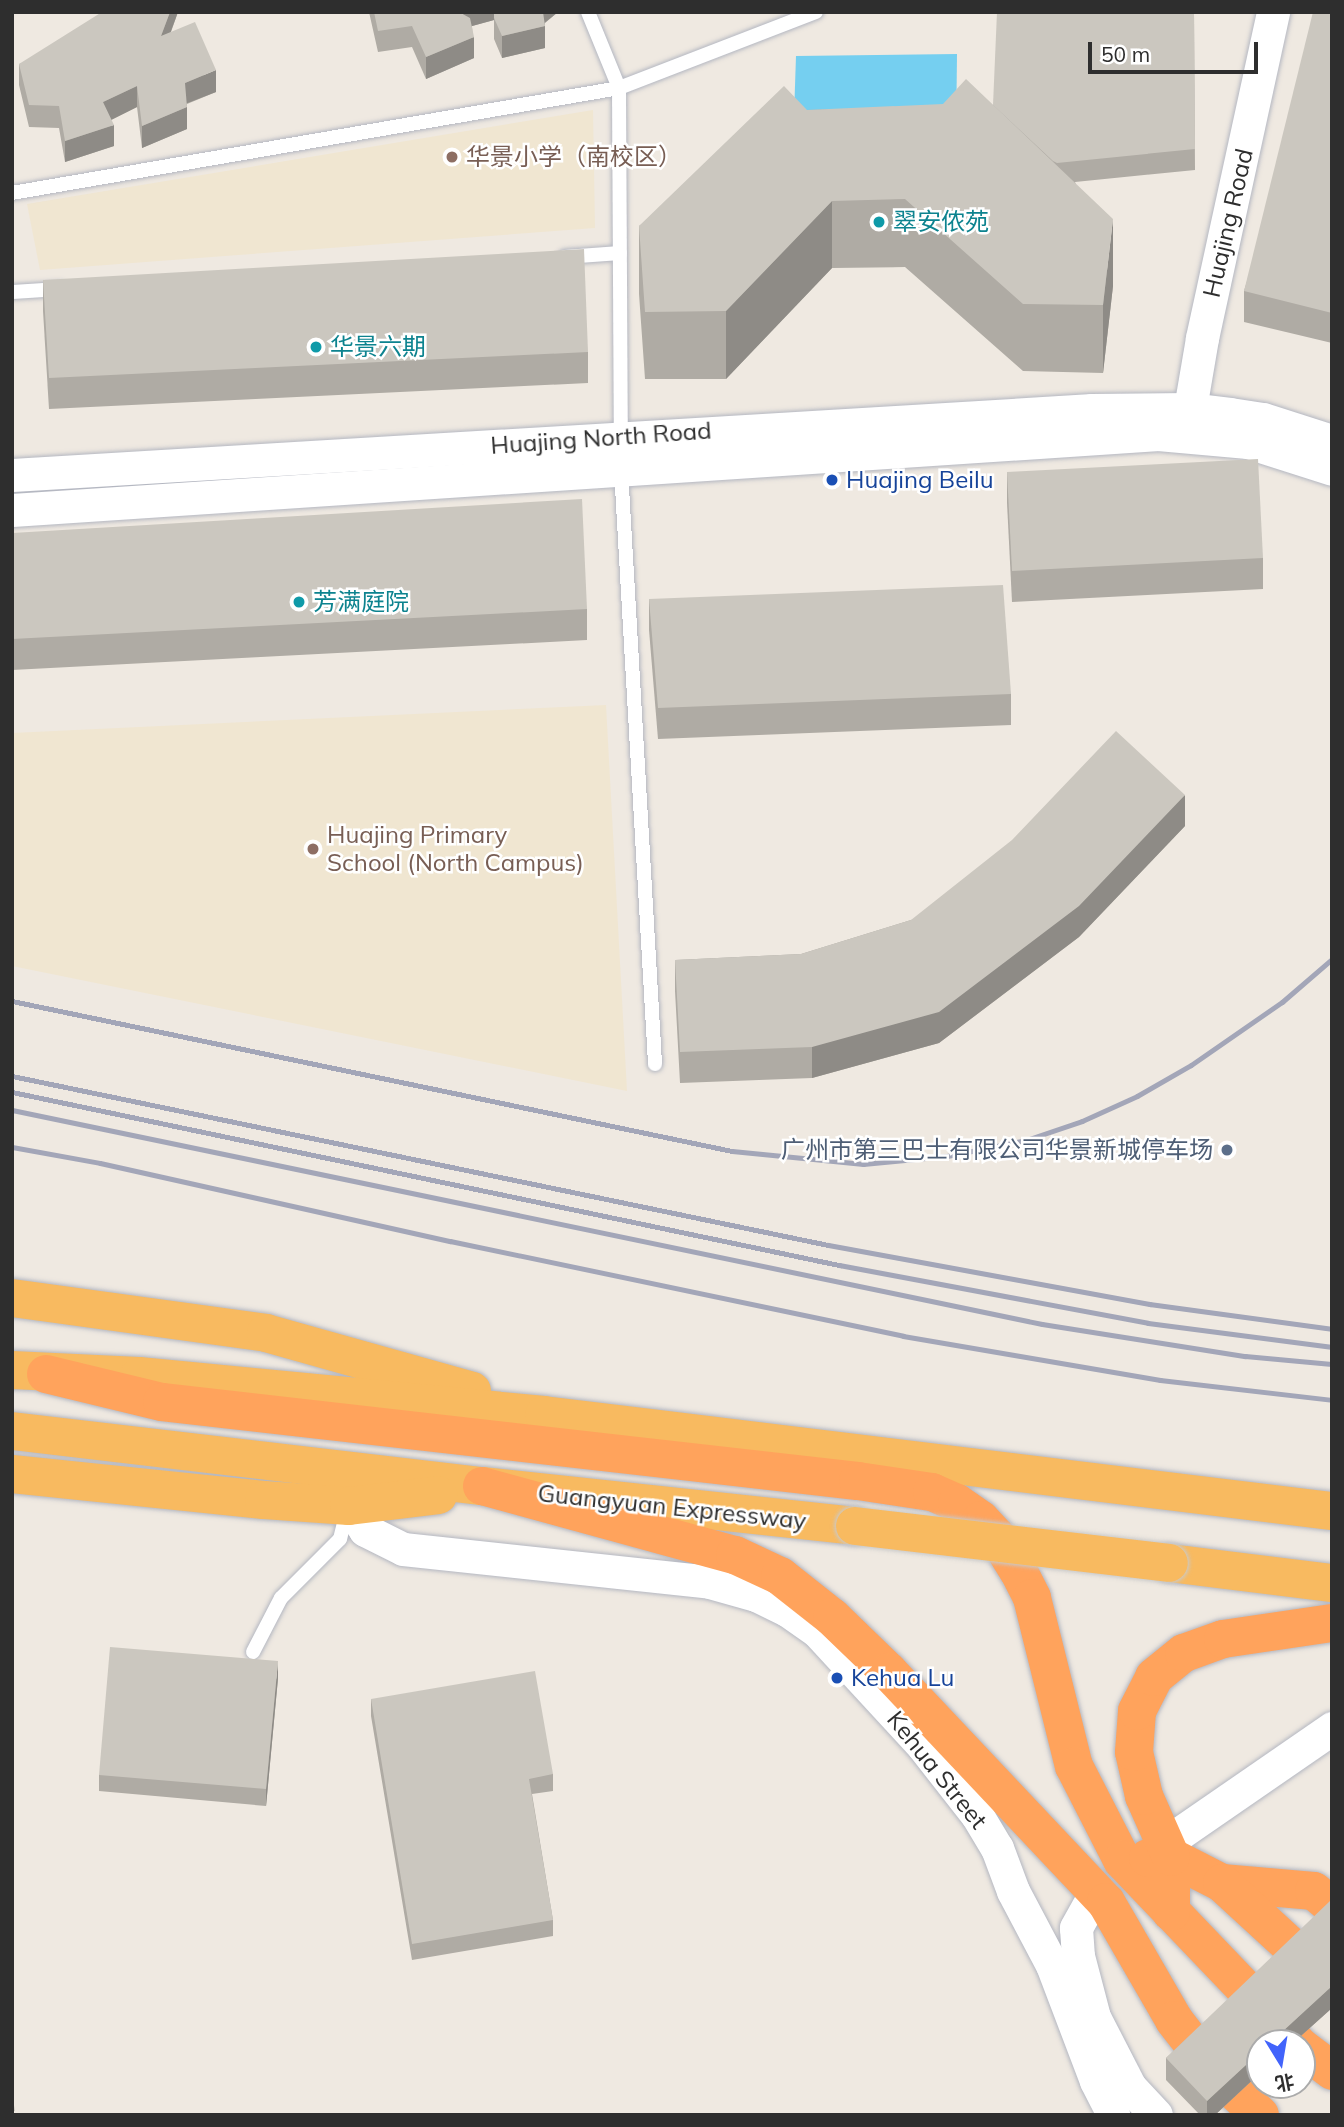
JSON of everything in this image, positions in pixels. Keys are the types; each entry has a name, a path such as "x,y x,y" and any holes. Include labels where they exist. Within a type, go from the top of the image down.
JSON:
{"highway":[{"path":"12,1298 266,1333 407,1372 544,1415"},
{"path":"29,1372 139,1376 544,1415 1332,1511"},
{"path":"29,1372 162,1402 441,1436 845,1479 932,1492 944,1497 981,1520 1018,1570 1032,1598 1074,1766 1122,1860 1284,2029"},
{"name":"Guangyuan Expressway","path":"12,1430 1332,1583"},
{"path":"12,1474 239,1498 349,1506 398,1502 482,1486 735,1555 780,1576 832,1617 889,1672 1106,1902 1174,2020 1216,2074 1260,2115"},
{"path":"1332,1623 1223,1639 1184,1653 1154,1677 1137,1711 1134,1752 1144,1796 1176,1845 1222,1883 1332,1984"},
{"path":"1122,1860 1176,1845"},
{"path":"1171,1912 1176,1845"},
{"path":"1222,1883 1314,1891 1332,1906"},
{"path":"1316,2059 1332,2071"}],"street":[{"name":"Huajing Road","path":"1188,422 1206,316 1273,12"},
{"name":"Huajing North Road","path":"12,475 621,436 1092,410 1188,422"},
{"path":"1188,422 1263,419 1332,441"},
{"name":"Huajing North Road","path":"12,510 1083,438 1188,422"},
{"path":"1188,422 1332,469"},
{"name":"Kehua Street","path":"349,1506 365,1530 402,1549 710,1582 756,1595 787,1610 817,1630 923,1746 977,1815 997,1848 1013,1891 1052,1965 1096,2081 1113,2115"},
{"path":"1176,1845 1332,1728"},
{"path":"1087,1906 1081,1914 1077,1937 1078,1956 1094,2017 1130,2087 1156,2115"}],"lane":[{"path":"588,12 619,88 621,436"},
{"path":"12,193 619,88 816,12"},
{"path":"551,258 620,253"},
{"path":"12,292 81,287"},
{"path":"621,470 655,1064"},
{"path":"253,1652 281,1598 341,1539 349,1506"}],"shaded area":[{"name":"华景小学（南校区）","path":"593,110 595,228 40,270 27,204"},
{"name":"Huajing Primary School (North Campus)","path":"606,705 627,1091 12,966 12,733"}],"water":[{"path":"957,54 956,140 793,146 796,56"}],"building":[{"path":"102,12 170,12 161,36 195,22 216,70 185,83 187,107 142,126 137,86 103,102 114,125 65,141 59,106 29,105 19,64"},
{"path":"374,12 459,12 470,18 474,37 426,57 412,26 378,31"},
{"path":"494,12 543,12 545,26 502,36"},
{"path":"997,12 1194,12 1195,149 1057,163 1053,161 993,105"},
{"path":"1313,12 1332,12 1332,313 1244,291"},
{"path":"966,79 1113,219 1103,305 1023,304 905,199 832,201 726,311 645,312 639,226 784,86 807,110 943,104"},
{"name":"华景六期","path":"584,249 588,352 49,378 43,280"},
{"path":"1258,459 1263,558 1012,571 1007,472"},
{"name":"芳满庭院","path":"582,499 587,609 12,639 12,533"},
{"path":"1003,585 1011,694 658,708 649,599"},
{"path":"1116,731 1185,795 1079,906 939,1012 812,1047 680,1052 675,960 801,954 911,920 1012,840"},
{"path":"110,1647 278,1661 266,1789 99,1775"},
{"path":"535,1671 553,1774 529,1779 553,1920 412,1944 371,1699"},
{"path":"13,1787 14,1818 12,1818"},
{"path":"1330,1901 1332,1903 1332,1986 1285,2029 1246,2029 1246,2065 1207,2101 1166,2058"}],"railway":[{"path":"12,1001 732,1151 863,1164 947,1156 1026,1140 1082,1121 1137,1096 1191,1065 1282,1002 1332,959"},
{"path":"12,1076 828,1245 1150,1304 1332,1329"},
{"path":"12,1092 839,1265 1148,1323 1332,1347"},
{"path":"12,1110 1042,1324 1245,1356 1332,1364"},
{"path":"12,1147 100,1163 450,1241 903,1336 1160,1380 1332,1400"}],"place":[{"name":"华景小学（南校区）","path":"452,157"},
{"name":"翠安侬苑","path":"879,222"},
{"name":"华景六期","path":"316,347"},
{"name":"Huajing Beilu","path":"832,480"},
{"name":"芳满庭院","path":"299,602"},
{"name":"Huajing Primary School (North Campus)","path":"313,849"},
{"name":"广州市第三巴士有限公司华景新城停车场","path":"1227,1150"},
{"name":"Kehua Lu","path":"837,1678"}]}
